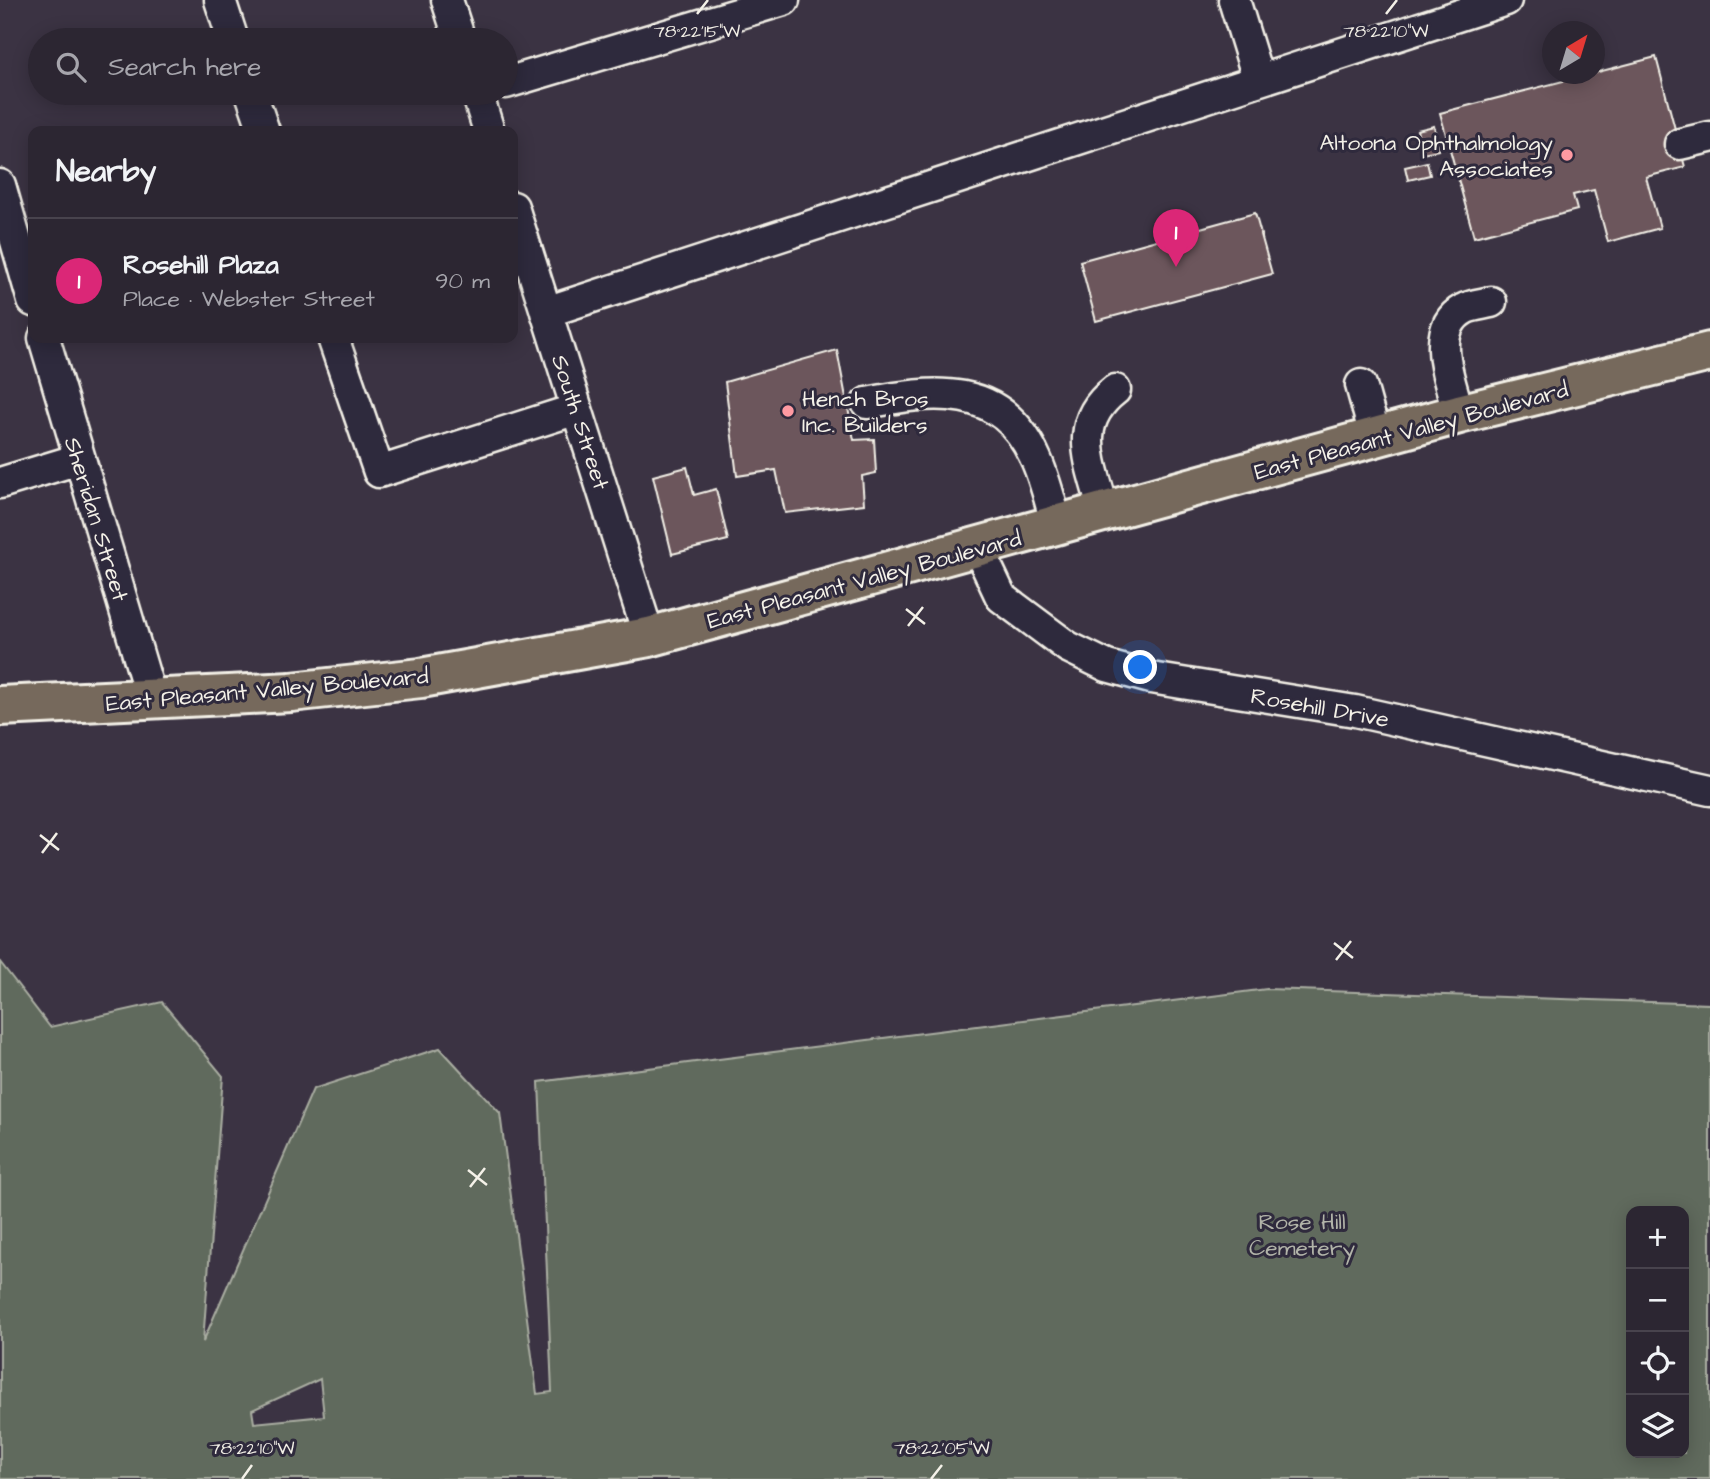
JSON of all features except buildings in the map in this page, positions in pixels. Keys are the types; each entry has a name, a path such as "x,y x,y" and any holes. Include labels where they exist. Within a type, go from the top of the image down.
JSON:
{"main road":[{"name":"East Pleasant Valley Boulevard","path":"0,706 152,701 291,692 421,678 649,638 1459,414 1710,352"}],"street":[{"path":"220,0 229,28"},
{"path":"447,0 456,28"},
{"path":"518,79 784,0"},
{"path":"1234,0 1258,78"},
{"path":"546,312 1258,78 1506,0"},
{"path":"255,105 262,126"},
{"path":"481,105 487,126"},
{"path":"1680,144 1710,137"},
{"path":"0,186 28,284"},
{"name":"South Street","path":"518,223 649,638"},
{"path":"1459,414 1444,353 1445,332 1465,308 1491,302"},
{"name":"Sheridan Street","path":"45,343 152,701"},
{"path":"335,343 379,472 577,409"},
{"path":"1361,385 1376,439"},
{"path":"1104,512 1086,428 1092,412 1115,390"},
{"path":"867,403 934,394 962,395 985,401 1023,436 1041,471 1057,526"},
{"path":"0,482 79,459"},
{"name":"Rosehill Drive","path":"978,548 1001,597 1068,647 1107,666 1150,678 1355,711 1710,790"}],"green space":[{"name":"Rose Hill Cemetery","path":"0,962 50,1027 162,1002 223,1076 203,1342 313,1089 440,1048 500,1113 537,1394 552,1392 539,1082 1267,989 1710,1004 1710,1479 0,1479","holes":["320,1379 324,1416 254,1423 252,1410"]}],"place":[{"name":"Altoona Ophthalmology Associates","path":"1567,155"},
{"name":"Rosehill Plaza","path":"1176,267"},
{"name":"Hench Bros Inc. Builders","path":"788,411"}]}
